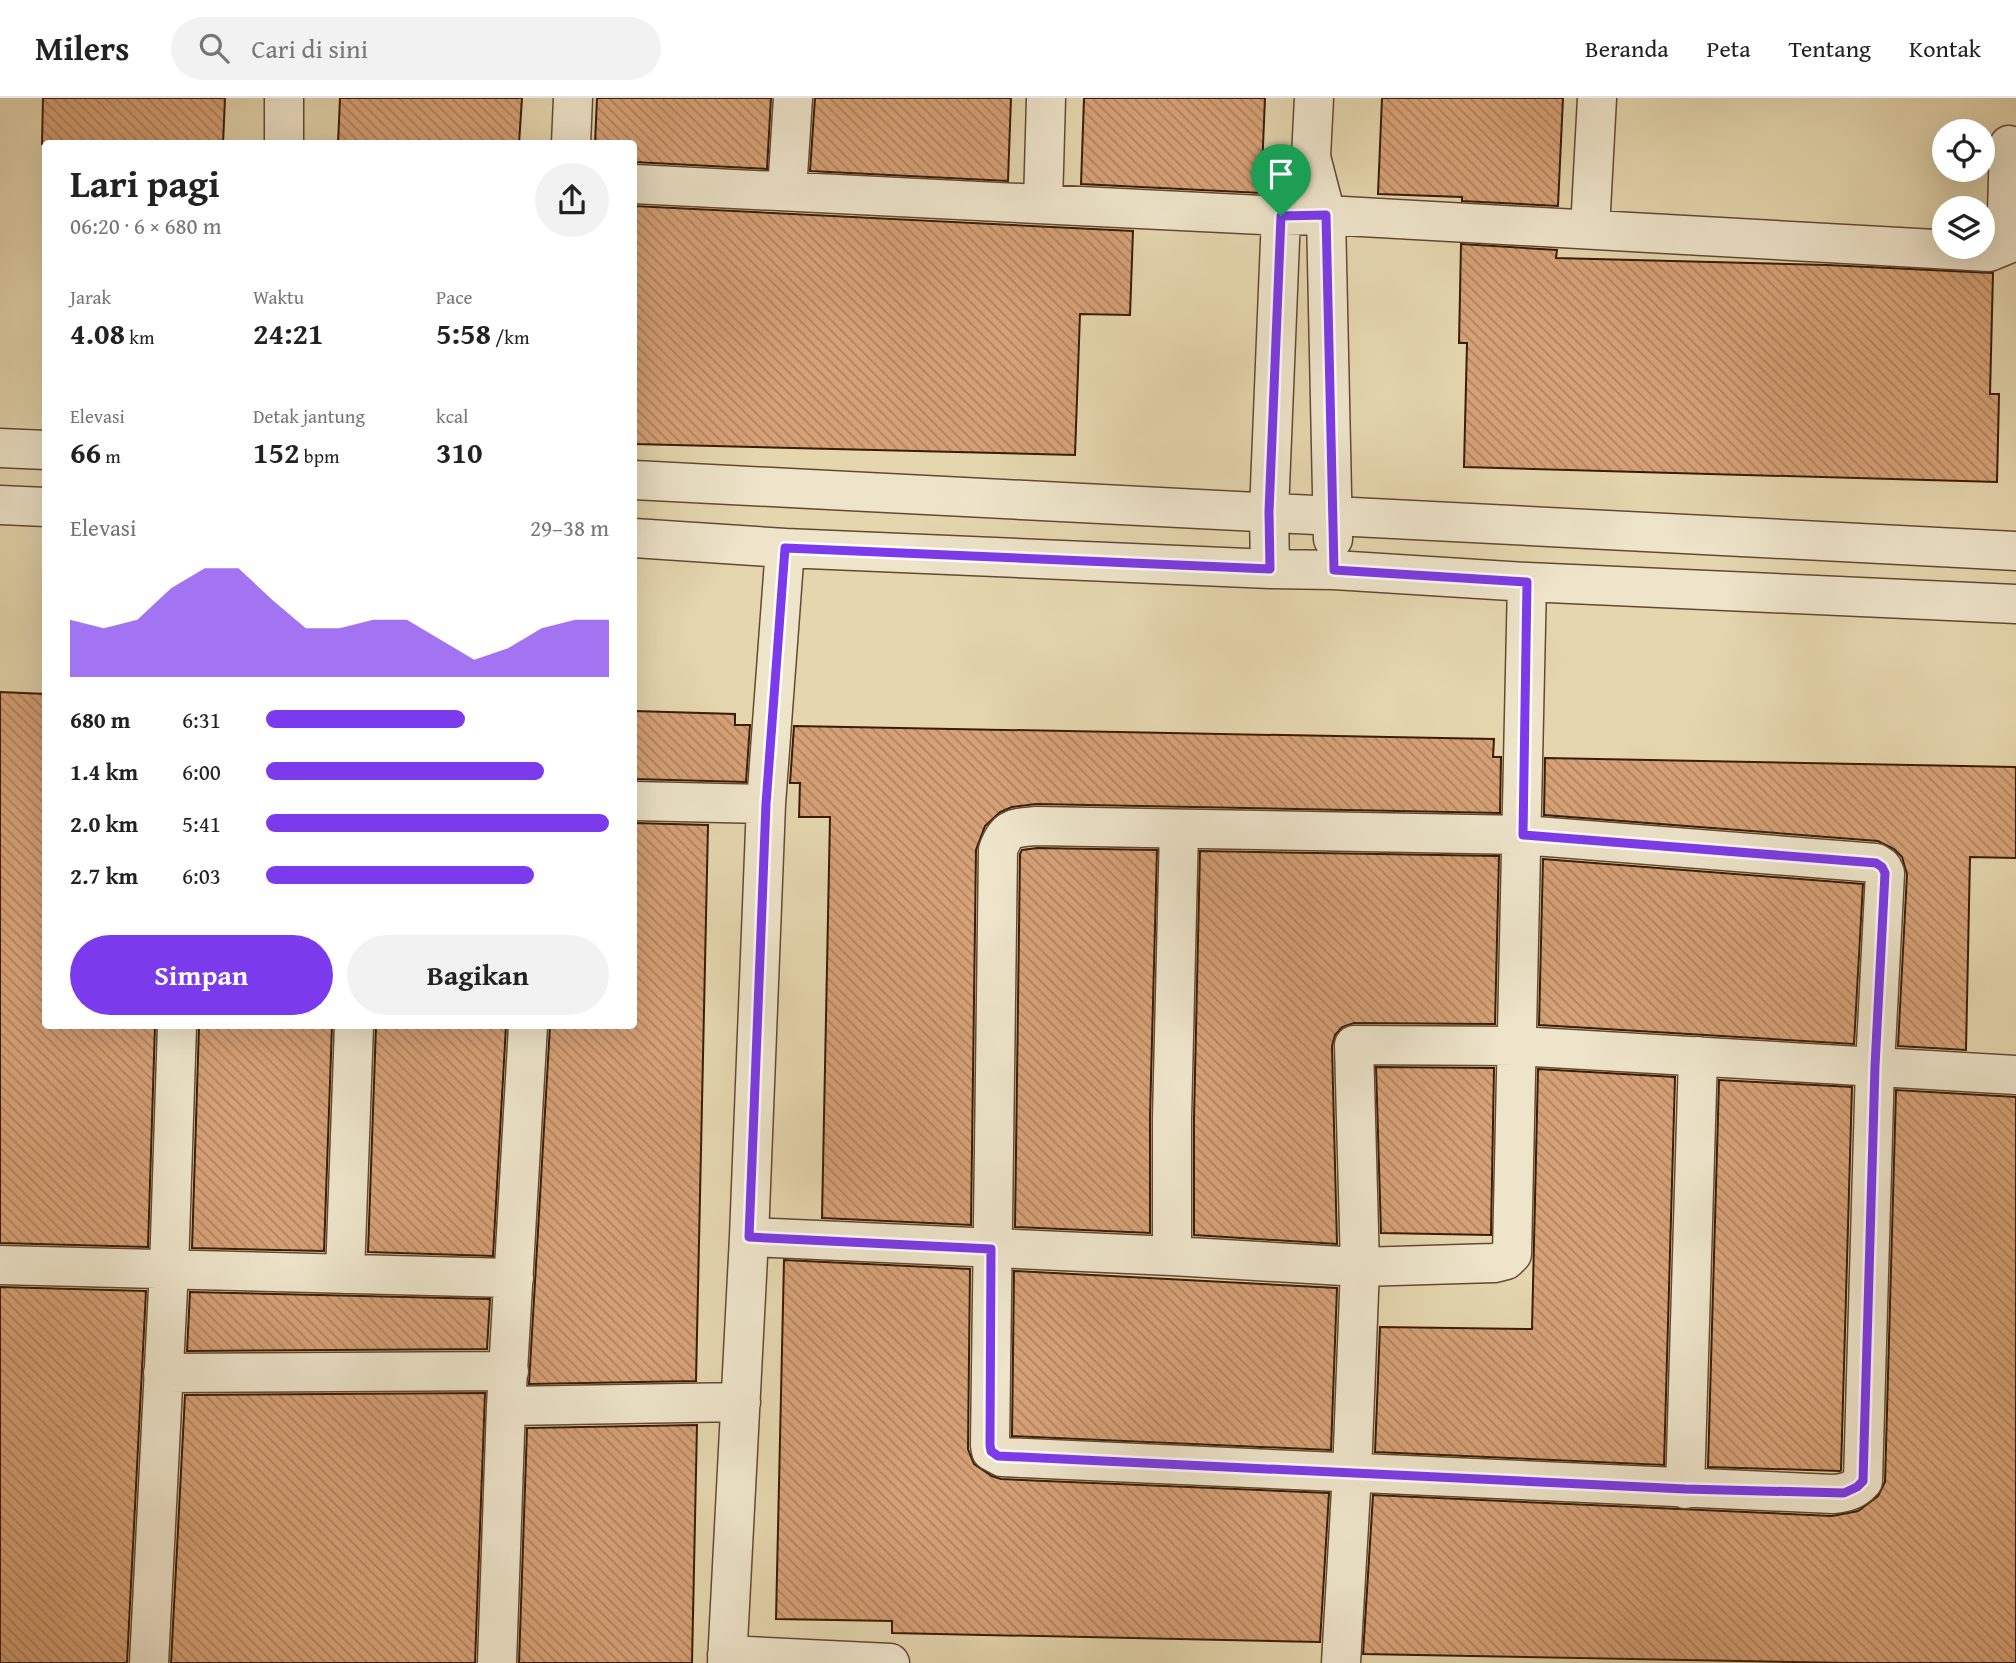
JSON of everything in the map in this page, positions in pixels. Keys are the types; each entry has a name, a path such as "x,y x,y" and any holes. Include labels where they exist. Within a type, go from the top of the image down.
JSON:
{"street":[{"path":"284,98 284,140"},
{"path":"571,140 573,98"},
{"path":"787,191 793,98"},
{"path":"1043,204 1046,98"},
{"path":"1314,98 1311,157 1326,215 1334,570"},
{"path":"1590,229 1597,98"},
{"path":"637,184 1281,216 1326,215 1989,252 2006,245 2010,145"},
{"path":"1270,569 1269,512 1281,216 1311,157"},
{"path":"0,448 42,450"},
{"path":"637,480 2016,551"},
{"path":"0,505 42,507"},
{"path":"637,538 785,548 1334,570 1527,582 2016,604"},
{"path":"785,548 766,804 749,1237 727,1659 890,1663"},
{"path":"749,1237 1172,1256 1360,1268 1493,1263 1506,1260 1512,1254 1527,582"},
{"path":"637,801 766,804"},
{"path":"1036,826 1179,830 1523,835 1876,863 1882,867 1885,873 1875,1066 1863,1481 1844,1493 1833,1494 1685,1489 998,1456 991,1451 991,1249 998,850 1003,837 1013,828 1036,826"},
{"path":"1172,1256 1172,1118 1179,830"},
{"path":"149,1663 169,1269 177,1029"},
{"path":"345,1273 354,1029"},
{"path":"497,1663 507,1389 528,1029"},
{"path":"1341,1663 1360,1268 1354,1045 1517,1046 2016,1075"},
{"path":"1685,1489 1698,1056"},
{"path":"0,1265 514,1278"},
{"path":"163,1373 741,1402"}],"building":[{"path":"43,98 225,98 223,140 42,140"},
{"path":"340,98 522,98 519,140 338,140"},
{"path":"597,98 771,98 767,169 637,162 637,140 595,140"},
{"path":"815,98 1011,98 1008,181 810,171"},
{"path":"1084,98 1265,98 1261,193 1081,184"},
{"path":"1382,98 1563,98 1558,206 1462,201 1462,197 1378,194"},
{"path":"637,206 1133,231 1130,315 1080,314 1075,455 637,444"},
{"path":"1461,244 1557,250 1556,258 1827,265 1993,273 1990,394 1999,394 1997,482 1464,467 1467,343 1459,343"},
{"path":"0,692 42,694 42,1029 155,1029 148,1247 0,1243"},
{"path":"637,711 735,714 735,725 750,725 746,782 637,779"},
{"path":"794,726 1494,739 1493,757 1501,757 1500,813 1036,804 1012,807 1000,812 985,826 976,850 971,1225 822,1218 830,817 799,817 800,783 790,783"},
{"path":"1545,758 2016,767 2016,858 1970,857 1966,1050 1898,1046 1907,874 1902,857 1894,849 1878,841 1544,815"},
{"path":"637,823 708,825 696,1381 529,1384 550,1029 637,1029"},
{"path":"1022,850 1157,850 1150,1118 1150,1233 1015,1227 1020,854"},
{"path":"1200,851 1499,856 1495,1024 1354,1023 1342,1027 1335,1035 1332,1046 1337,1244 1194,1235"},
{"path":"1543,859 1863,884 1854,1044 1539,1025"},
{"path":"199,1029 332,1029 324,1251 192,1248"},
{"path":"376,1029 506,1029 493,1256 368,1252"},
{"path":"1376,1067 1494,1068 1491,1235 1381,1233"},
{"path":"1538,1069 1675,1077 1664,1465 1375,1452 1380,1327 1532,1329"},
{"path":"1719,1080 1852,1087 1840,1471 1708,1467"},
{"path":"1896,1090 2016,1097 2016,1663 1850,1663 1363,1654 1373,1495 1832,1516 1858,1511 1878,1496 1885,1482"},
{"path":"784,1260 970,1269 968,1449 974,1464 992,1476 1001,1479 1329,1493 1320,1642 892,1633 892,1621 776,1619"},
{"path":"1014,1271 1337,1288 1331,1450 1012,1436"},
{"path":"0,1287 146,1291 127,1663 0,1663"},
{"path":"190,1292 490,1299 487,1349 187,1351"},
{"path":"485,1393 475,1663 171,1663 185,1395"},
{"path":"697,1425 692,1663 519,1663 527,1428"}],"route":[{"path":"1326,215 1334,570 1527,582 1523,835 1876,863 1885,873 1875,1066 1863,1481 1851,1490 1833,1494 1685,1489 1002,1457 991,1451 990,1445 991,1249 749,1237 766,804 785,548 1270,569 1269,512 1281,216 1326,215"}]}
